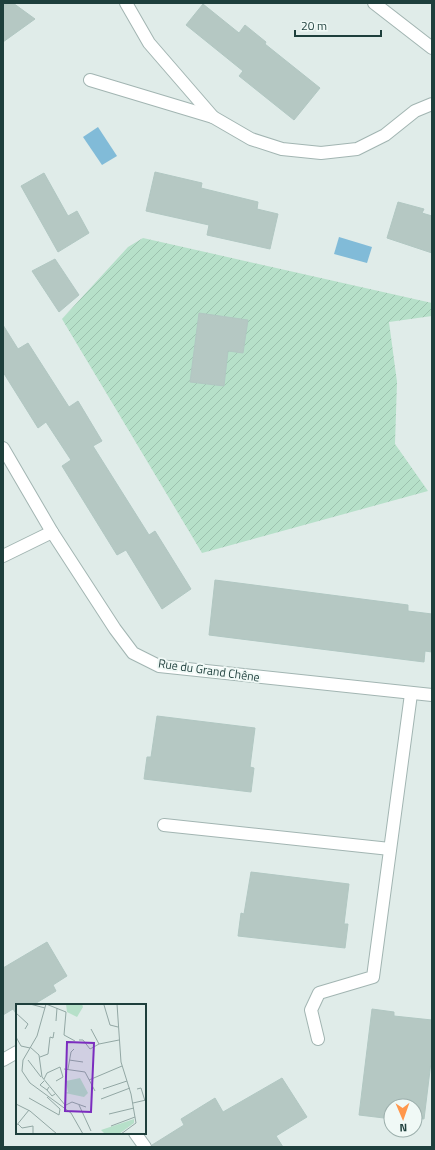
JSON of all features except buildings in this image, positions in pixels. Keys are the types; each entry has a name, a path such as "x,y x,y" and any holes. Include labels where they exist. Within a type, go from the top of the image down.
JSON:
{"street":[{"path":"126,3 149,43 213,117"},
{"path":"374,3 432,48"},
{"path":"90,80 213,117 251,139 282,149 321,153 357,149 385,135 415,111 432,104"},
{"name":"Rue du Grand Chêne","path":"3,448 52,532 115,629 133,653 159,666 411,694 432,695"},
{"path":"3,556 52,532"},
{"path":"318,1039 311,1010 319,993 373,977 411,694"},
{"path":"164,825 390,849"},
{"path":"3,1060 16,1053"},
{"path":"137,1134 145,1147"}],"green space":[{"path":"143,238 432,303 432,316 389,322 397,382 395,444 428,491 202,553 62,319 128,247"}],"water":[{"path":"98,127 117,156 102,165 83,137"},
{"path":"339,237 372,247 367,263 334,254"}]}
